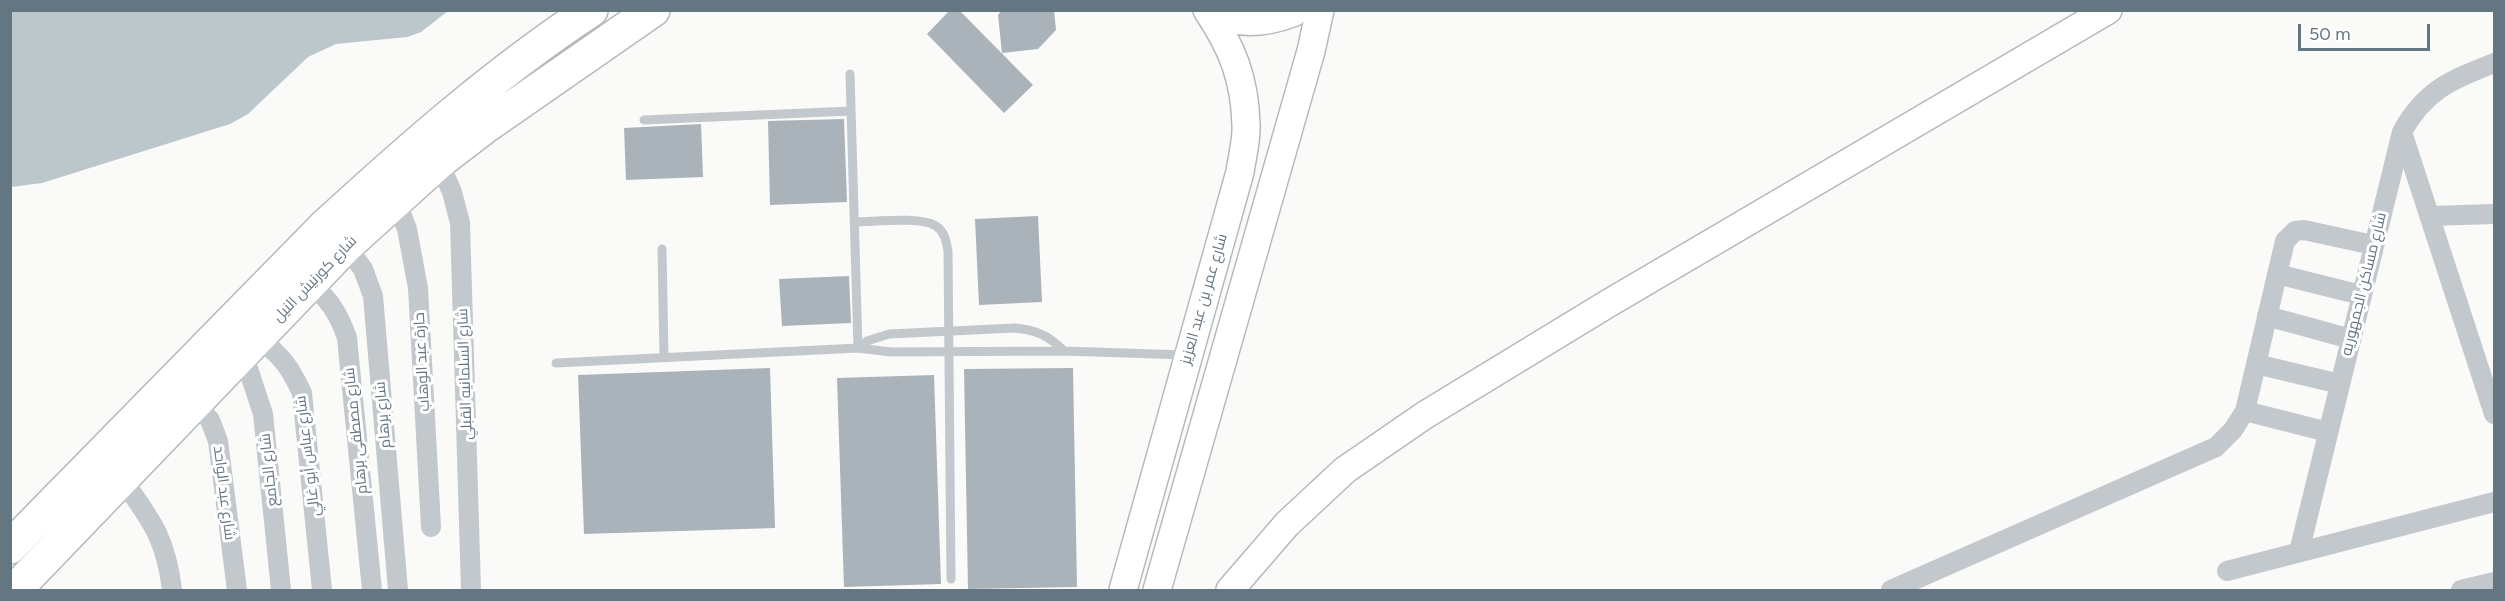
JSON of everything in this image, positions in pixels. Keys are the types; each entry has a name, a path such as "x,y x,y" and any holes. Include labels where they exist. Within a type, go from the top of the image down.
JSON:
{"highway":[{"name":"شارع كورنيش النيل","path":"10,547 340,213 465,103 551,36 591,10"},
{"name":"شارع كورنيش النيل","path":"15,591 346,246 439,162 486,126 653,10"},
{"path":"1217,10 1245,19 1269,18 1292,10"}],"main road":[{"name":"شارع عمر بن عبد العزيز","path":"1123,591 1240,172 1246,127 1242,81 1226,39 1207,10"},
{"path":"1157,591 1305,74 1320,10"},
{"path":"1230,591 1287,524 1345,470 1425,415 1609,303 2108,10"}],"street":[{"name":"شارع مساكن الجمهوريه","path":"2299,552 2402,132 2412,114 2426,98 2443,85 2494,63"},
{"path":"2402,132 2494,414"},
{"name":"شارع السلمانيه القبلي","path":"439,162 452,192 460,223 471,591"},
{"name":"حارة عبد الوهاب","path":"396,201 407,229 418,288 431,527"},
{"path":"2430,216 2494,214"},
{"path":"1891,591 2216,447 2233,430 2245,411 2285,241 2295,231 2304,230 2373,245"},
{"name":"شارع برهام","path":"346,246 363,269 373,296 398,591"},
{"path":"2277,274 2361,295"},
{"name":"شارع مصطفى برهام","path":"310,283 327,298 340,317 347,338 372,591"},
{"path":"2267,316 2350,339"},
{"name":"شارع الجامع","path":"250,346 263,414 281,591"},
{"name":"شارع عباس أبو غالي","path":"250,346 277,352 292,371 302,393 322,591"},
{"path":"2256,364 2340,384"},
{"name":"شارع عبد الواحد","path":"195,403 210,420 218,441 237,591"},
{"path":"2245,411 2328,432"},
{"path":"122,479 156,527 169,561 172,591"},
{"path":"2227,571 2494,502"},
{"path":"2461,591 2494,582"}],"lane":[{"path":"850,74 858,348"},
{"path":"644,120 851,111"},
{"path":"854,222 923,221 936,226 945,237 948,251 951,579"},
{"path":"662,249 664,357"},
{"path":"858,348 878,336 1015,328 1034,330 1051,338 1064,351"},
{"path":"556,363 858,348 879,351 949,353 1064,351 1189,355"}],"shaded area":[{"path":"11,10 448,11 421,32 407,37 336,44 308,57 248,114 230,124 42,183 11,187"}],"building":[{"path":"950,10 959,10 1033,85 1004,113 927,34"},
{"path":"1002,10 1054,10 1056,30 1038,49 1002,53 998,15"},
{"path":"844,119 847,202 770,205 768,121"},
{"path":"701,124 703,177 626,180 624,128"},
{"path":"1038,216 1042,302 979,305 975,219"},
{"path":"849,276 851,323 782,326 779,279"},
{"path":"770,368 775,528 584,534 578,375"},
{"path":"1073,368 1077,587 968,589 964,369"},
{"path":"934,375 941,584 844,587 837,378"}]}
